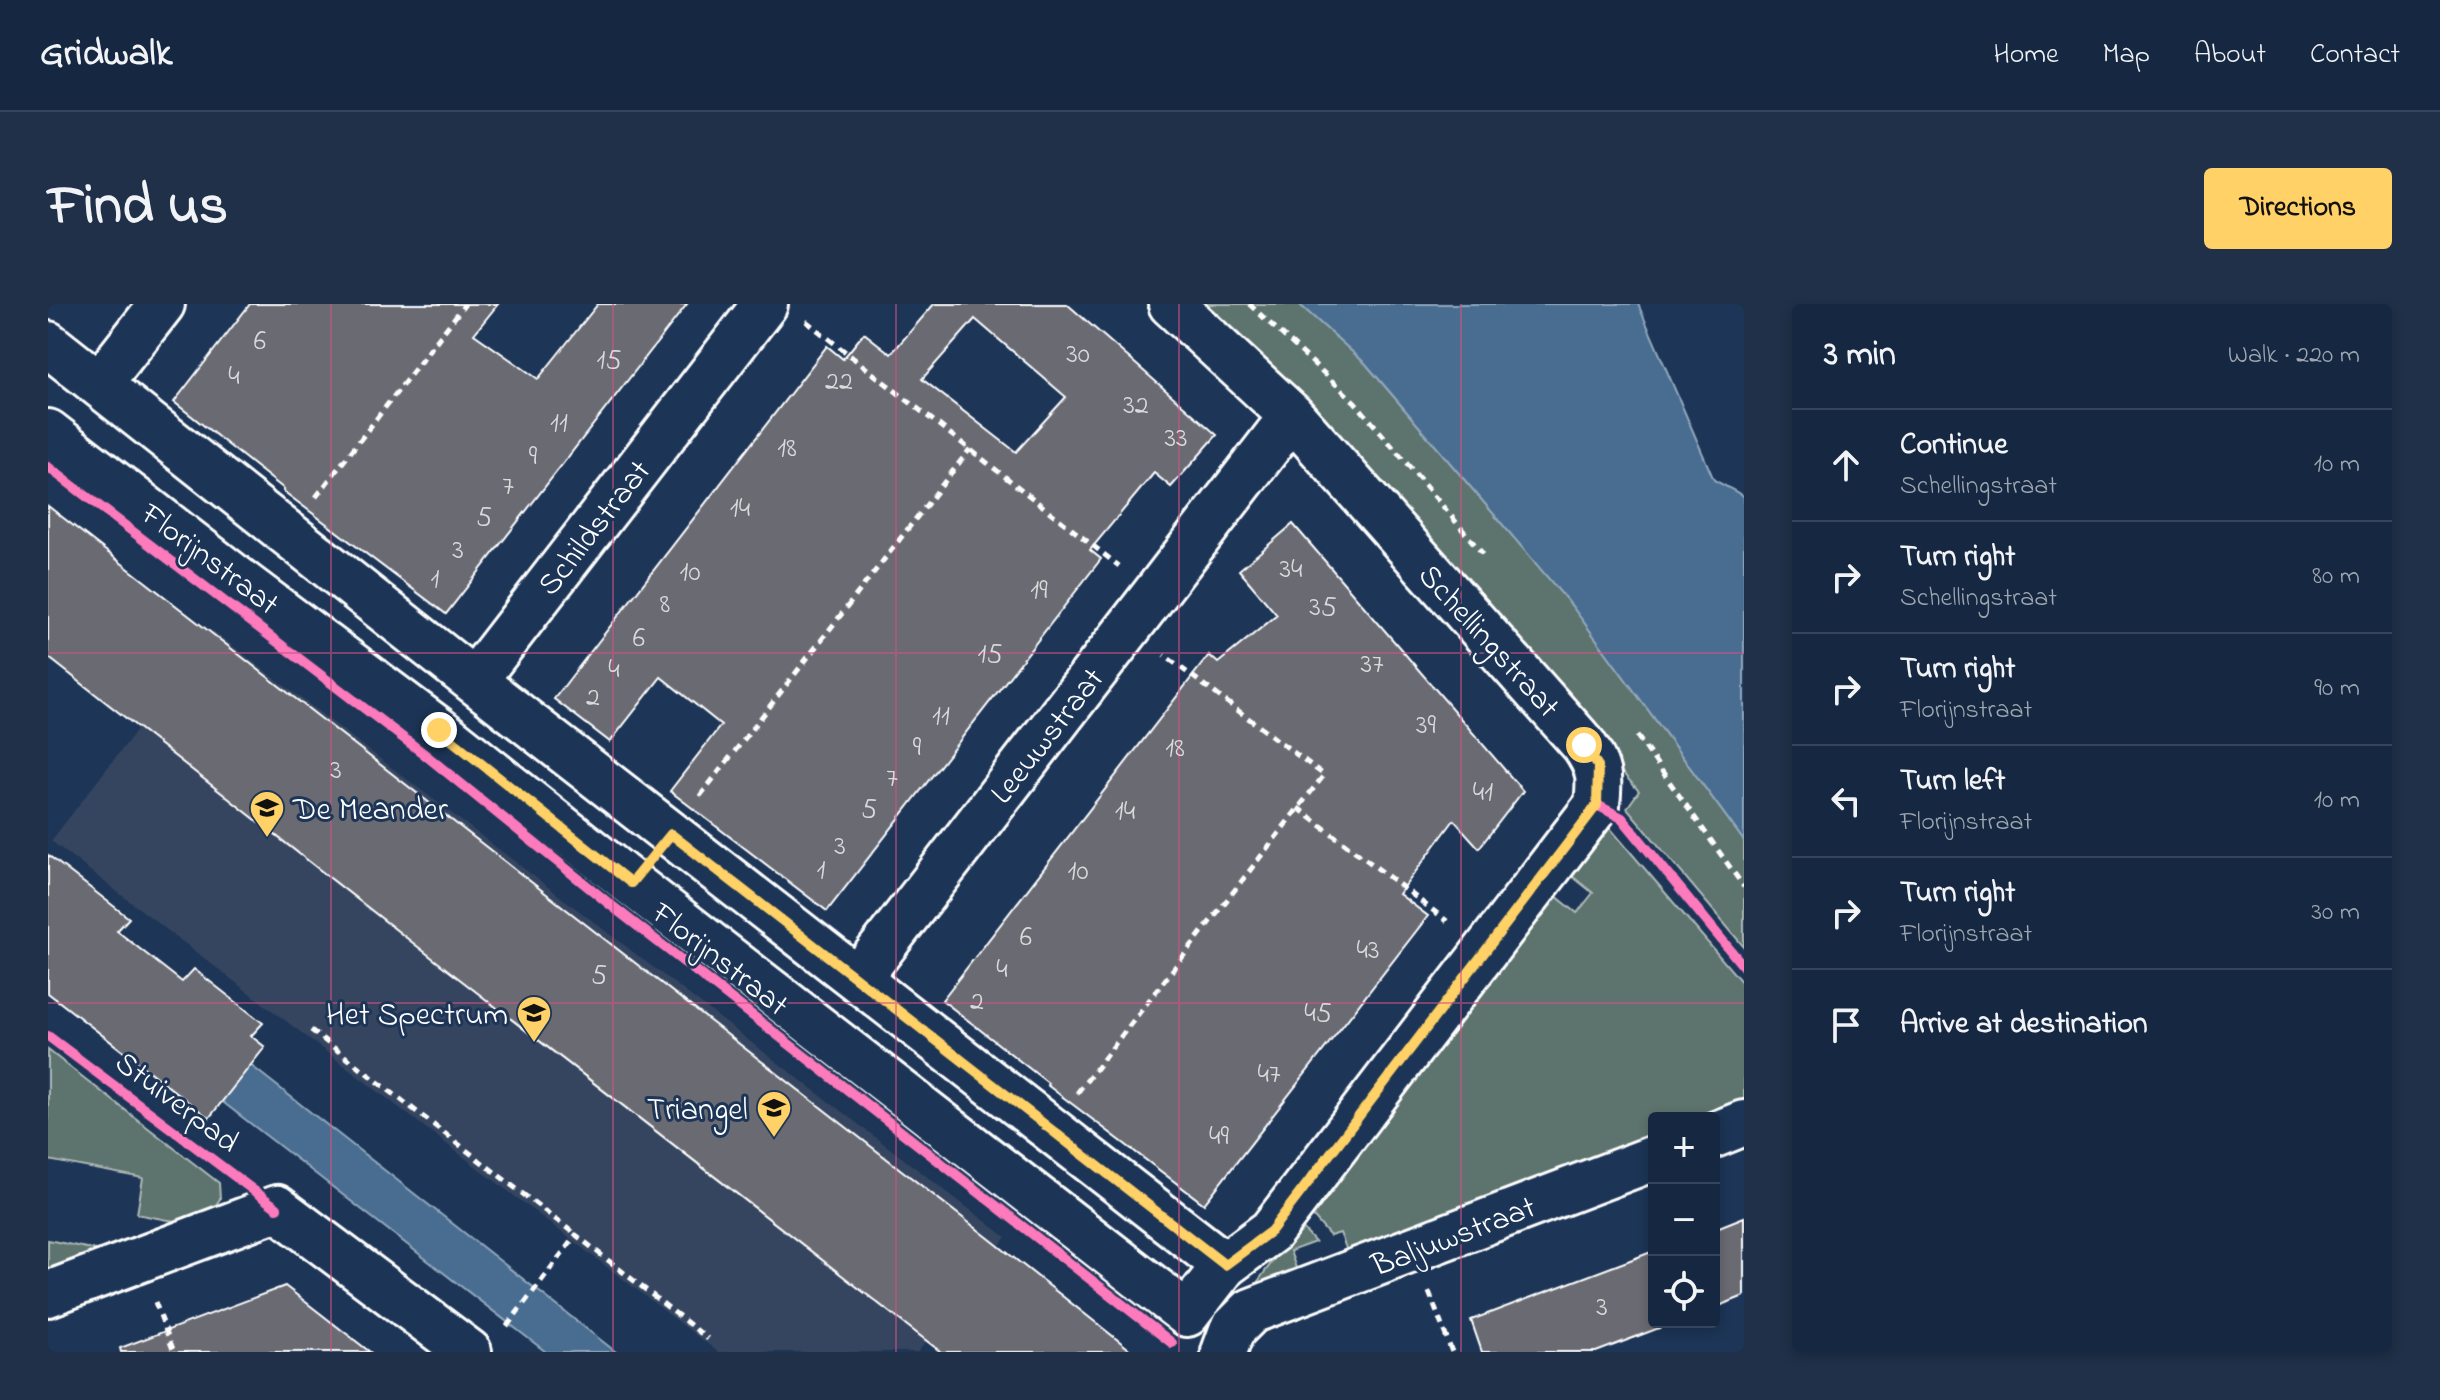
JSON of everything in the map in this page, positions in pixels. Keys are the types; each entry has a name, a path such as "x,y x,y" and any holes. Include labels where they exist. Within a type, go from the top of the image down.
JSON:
{"street":[{"path":"100,383 162,304"},
{"name":"Schellingstraat","path":"1171,304 1292,416 1584,745 1598,766 1597,805 1271,1231 1225,1265"},
{"name":"Schildstraat","path":"474,681 782,309"},
{"name":"Florijnstraat","path":"48,344 474,681 1225,1265 1187,1314 631,883 439,730 48,432"},
{"name":"Leeuwstraat","path":"858,979 1292,416"},
{"name":"Florijnstraat","path":"245,585 288,533"},
{"name":"Florijnstraat","path":"631,883 671,834"},
{"path":"1720,1133 1744,1123"},
{"name":"Baljuwstraat","path":"1224,1352 1232,1330 1251,1311 1648,1160"},
{"path":"48,1294 277,1208 485,1343"}],"path":[{"path":"288,533 465,304"},
{"path":"782,309 970,449 1155,594"},
{"path":"671,834 970,449"},
{"path":"1050,1129 1324,775 1128,629"},
{"path":"1644,744 1744,887"},
{"path":"1298,808 1486,951"},
{"path":"311,1030 708,1339"},
{"path":"485,1343 576,1235"},
{"path":"1413,1250 1452,1352"}],"shaded area":[{"path":"1299,304 1638,304 1714,480 1744,496 1744,841 1572,606 1366,364"},
{"path":"213,631 1006,1237 918,1352 718,1352 51,841"},
{"path":"48,906 616,1352 546,1352 48,967"}],"green space":[{"path":"1196,304 1299,304 1366,364 1572,606 1744,841 1744,947 1627,808 1639,791"},
{"path":"1610,828 1744,985 1744,1102 1717,1112 1648,1112 1648,1138 1347,1251 1340,1233 1330,1236 1310,1213 1556,896 1577,913 1593,893 1572,876"},
{"path":"48,1050 219,1183 220,1199 212,1209 203,1216 183,1221 137,1214 143,1178 48,1160"},
{"path":"1299,1225 1315,1242 1290,1251 1297,1271 1258,1288 1256,1284"},
{"path":"48,1240 96,1250 95,1255 48,1274"}],"building":[{"path":"250,304 498,304 474,334 538,379 598,304 687,304 446,614 283,491 174,402"},
{"path":"934,304 1067,304 1217,435 1171,487 1154,473 1090,550 1101,559 827,911 670,791 721,725 661,677 610,742 554,699 827,346 843,359 864,333 891,354","holes":["975,319 1066,397 1016,452 922,379"]},
{"path":"48,506 1133,1352 941,1352 413,943 48,657"},
{"path":"1293,524 1523,791 1479,848 1454,820 1399,894 1428,916 1204,1204 1047,1085 942,1000 1209,655 1218,663 1277,615 1239,570"},
{"path":"48,855 129,918 117,931 182,982 194,969 263,1023 251,1036 265,1047 209,1118 48,993"},
{"path":"1744,1217 1744,1296 1720,1306 1720,1256 1720,1227"},
{"path":"1648,1253 1648,1328 1659,1328 1596,1352 1482,1352 1471,1320"},
{"path":"285,1286 370,1352 121,1352 120,1348"}],"cycle path":[{"path":"48,467 423,753 612,906 1172,1343"},
{"path":"1597,805 1622,818 1744,967"},
{"name":"Stuiverpad","path":"48,1036 277,1208"}],"place":[{"name":"De Meander","path":"267,839"},
{"name":"Het Spectrum","path":"534,1044"},
{"name":"Triangel","path":"774,1139"}],"route":[{"path":"439,730 631,883 671,834 1225,1265 1271,1231 1597,805 1598,766 1584,745"}]}
